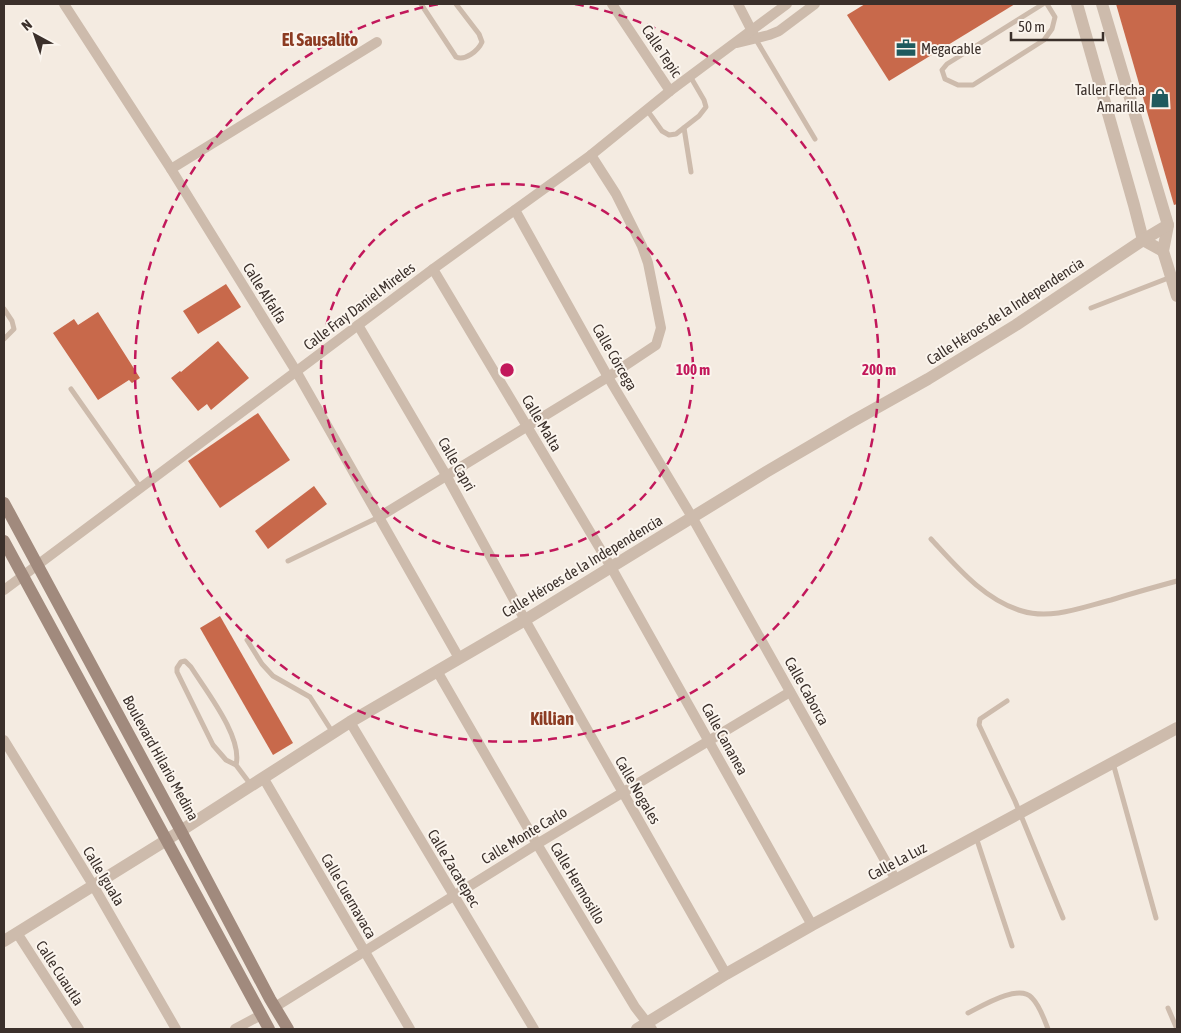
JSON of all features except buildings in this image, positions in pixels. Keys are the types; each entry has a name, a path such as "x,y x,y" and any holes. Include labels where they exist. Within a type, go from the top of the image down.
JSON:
{"main road":[{"name":"Boulevard Hilario Medina","path":"4,503 288,1029"},
{"path":"4,541 165,841 269,1029"}],"street":[{"name":"Calle Alfalfa","path":"64,4 171,169 296,372 459,658"},
{"name":"Calle Tepic","path":"612,4 670,91"},
{"path":"738,4 753,34"},
{"name":"Calle Fray Daniel Mireles","path":"4,590 433,269 591,155 731,44 753,34 788,4"},
{"name":"Calle Fray Daniel Mireles","path":"753,34 769,35 815,4"},
{"path":"1077,4 1143,240 1163,251"},
{"path":"1102,4 1173,223 1163,251 1177,296"},
{"path":"171,169 377,42"},
{"path":"379,517 608,377 656,345 661,328 648,263 634,229 591,155"},
{"name":"Calle Córcega","path":"515,210 608,377 692,517"},
{"name":"Calle Héroes de la Independencia","path":"4,941 264,779 350,722 525,620 766,472 1016,326 1143,240 1173,223"},
{"name":"Calle Malta","path":"433,269 611,567"},
{"name":"Calle Capri","path":"358,325 446,475 525,620"},
{"name":"Calle Caborca","path":"692,517 896,880"},
{"name":"Calle Cananea","path":"611,567 812,925"},
{"name":"Calle Nogales","path":"525,620 726,974"},
{"name":"Calle Hermosillo","path":"437,671 537,844 635,1007 650,1026"},
{"name":"Calle Monte Carlo","path":"275,1007 537,844 790,692"},
{"name":"Calle Zacatepec","path":"350,722 534,1029"},
{"name":"Calle La Luz","path":"637,1029 650,1026 726,974 812,925 1177,728"},
{"name":"Calle Iguala","path":"4,740 93,885 176,1029"},
{"name":"Calle Cuernavaca","path":"264,779 410,1029"},
{"name":"Calle Cuautla","path":"17,933 79,1029"},
{"path":"235,1029 260,1015"}],"lane":[{"path":"420,4 456,57 460,59 465,58 480,46 482,42 456,4"},
{"path":"1043,4 947,64 942,70 945,79 958,85 973,85 1044,40 1052,30 1055,17 1047,4"},
{"path":"753,34 815,139"},
{"path":"647,110 662,131 669,135 676,134 684,128 706,107 690,75"},
{"path":"684,128 692,172"},
{"path":"1091,308 1171,277"},
{"path":"4,309 12,321 14,329 4,339"},
{"path":"71,389 140,487"},
{"path":"288,561 379,517"},
{"path":"931,538 955,566 977,585 999,601 1022,612 1050,614 1074,610 1177,581"},
{"path":"247,640 262,664 273,676 310,697 333,733"},
{"path":"236,765 238,753 233,734 191,667 185,661 181,662 177,672 213,745 226,760 236,765 252,786"},
{"path":"1007,701 978,722 1020,813 1063,918"},
{"path":"1113,763 1156,918"},
{"path":"976,836 1012,946"},
{"path":"968,1013 1012,993 1022,992 1034,999 1048,1029"},
{"path":"1168,1008 1177,1029"}],"place":[{"name":"Megacable","path":"906,48"},
{"name":"Taller Flecha Amarilla","path":"1160,98"}],"district":[{"name":"El Sausalito","path":"320,39"},
{"name":"Killian","path":"552,718"}]}
